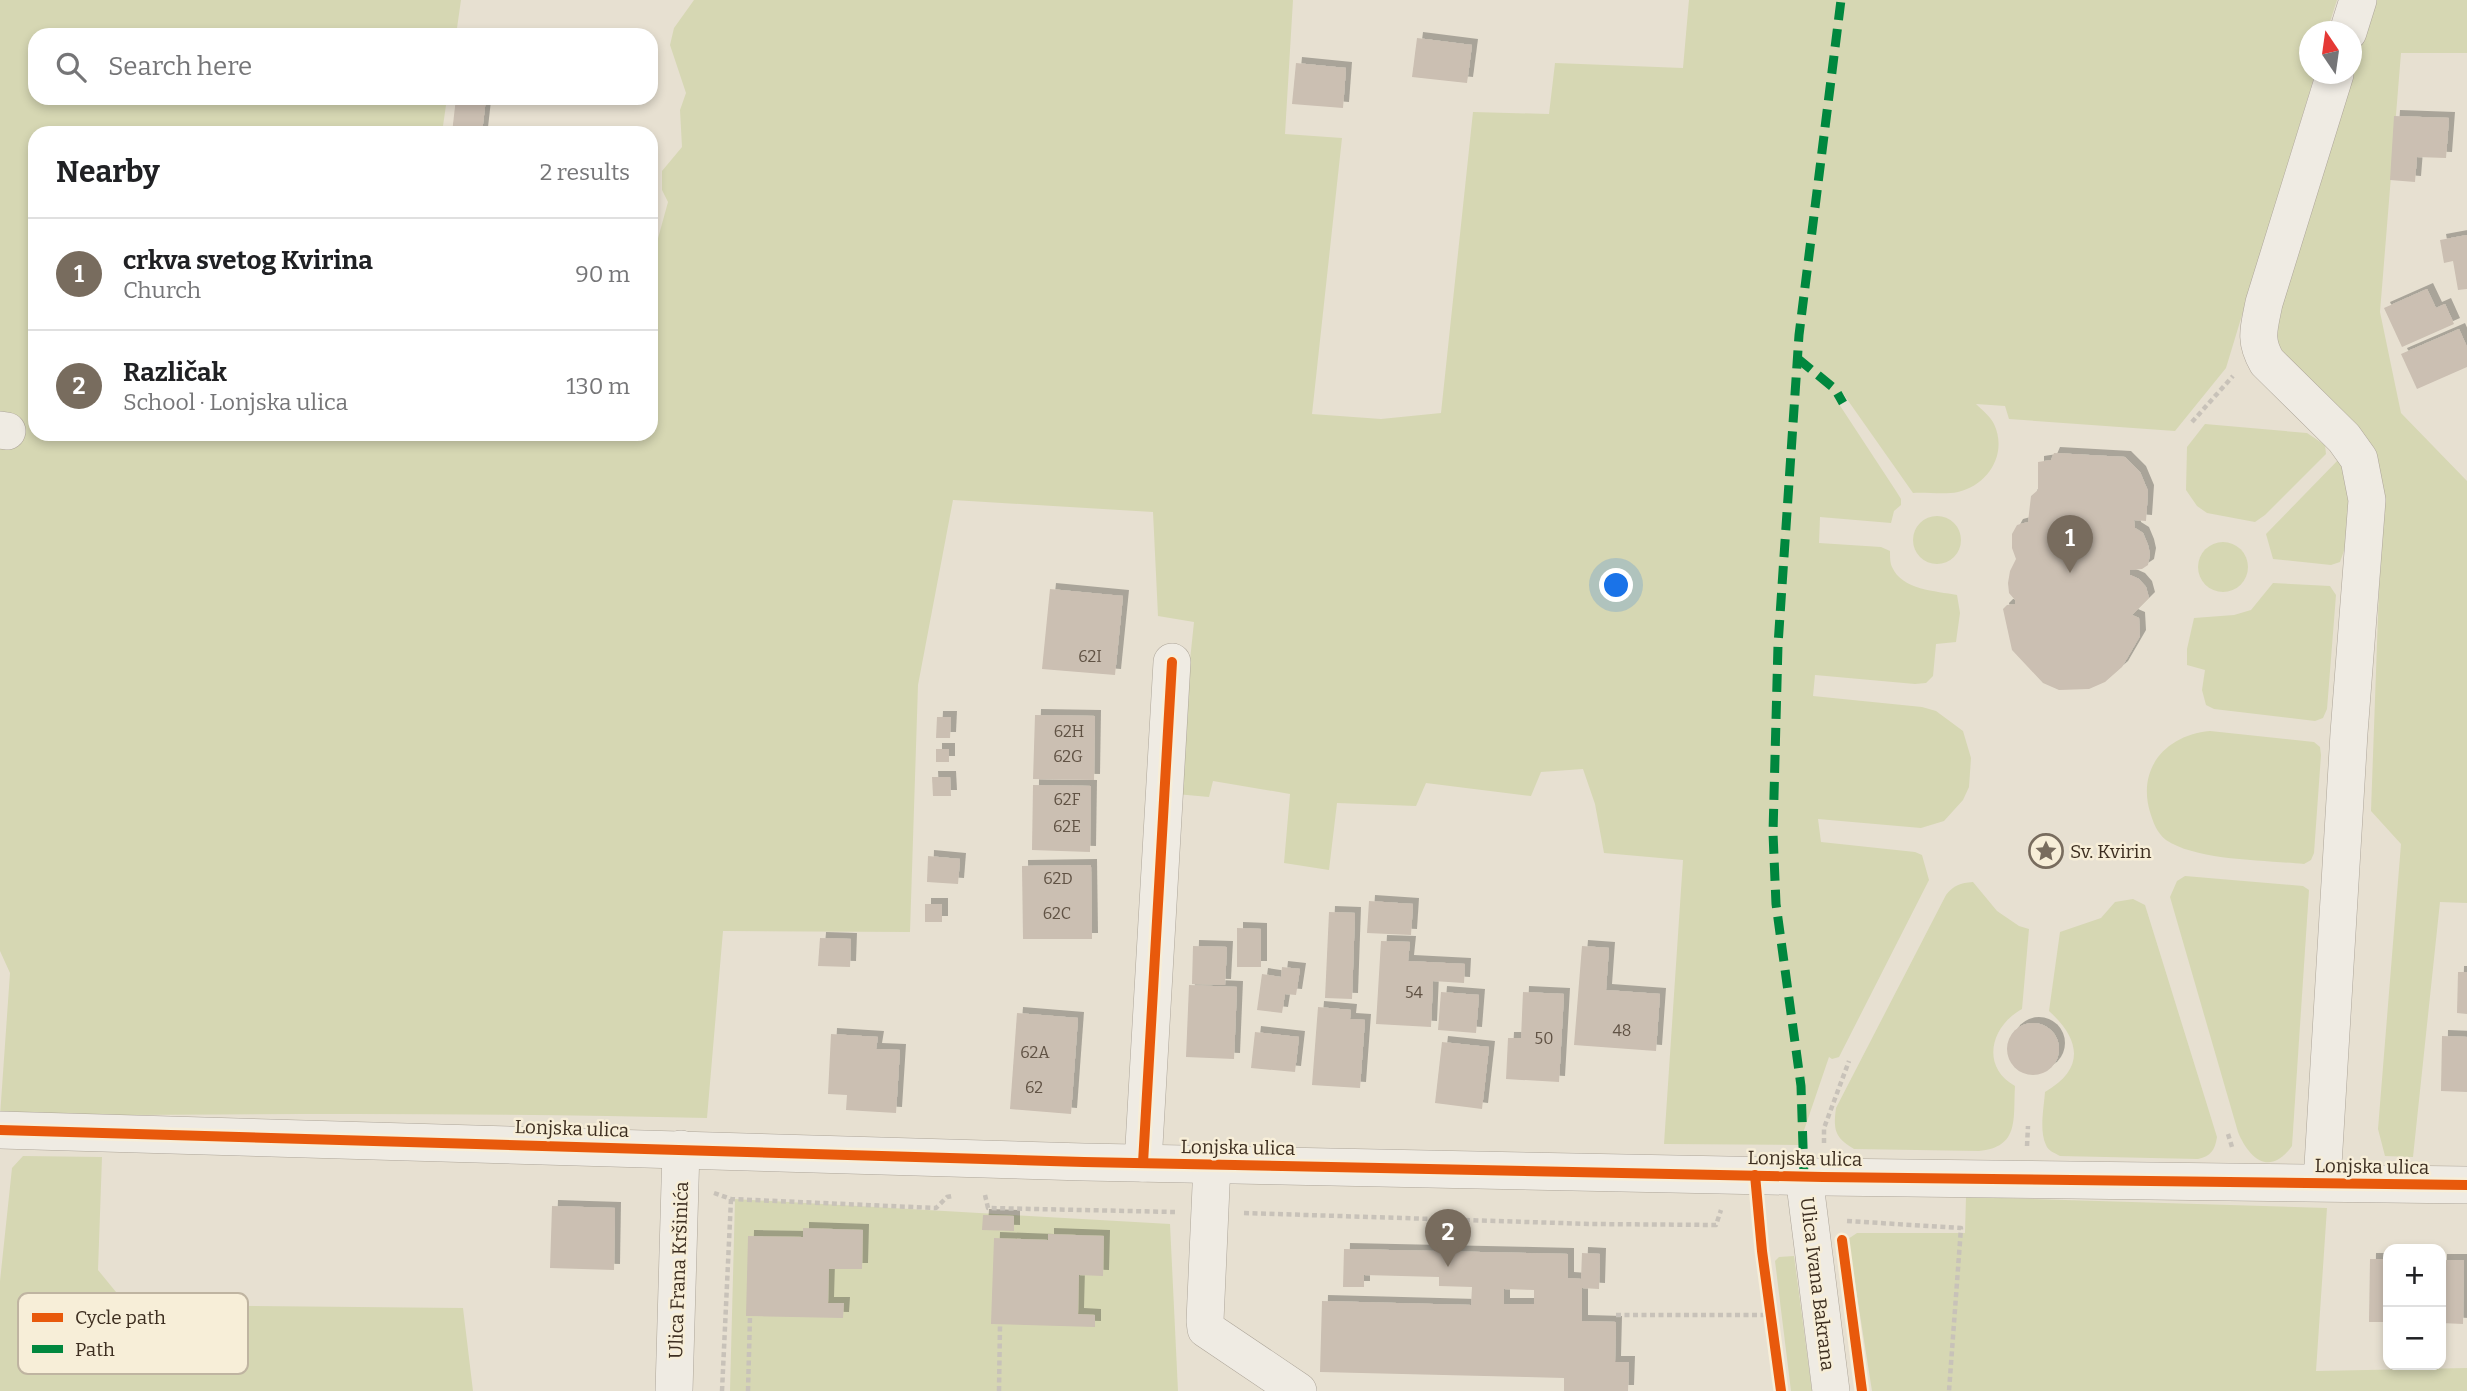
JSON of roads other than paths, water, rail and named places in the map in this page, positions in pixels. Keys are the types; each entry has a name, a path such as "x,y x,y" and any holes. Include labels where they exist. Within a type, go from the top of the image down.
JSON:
{"street":[{"path":"2351,21 2358,0"},
{"path":"2322,1182 2367,499 2359,458 2352,448 2274,370 2259,347 2264,303 2332,84"},
{"path":"1143,1163 1172,662"},
{"name":"Lonjska ulica","path":"0,1130 1143,1163 2467,1185"},
{"name":"Ulica Frana Kršinića","path":"674,1391 681,1149"},
{"path":"1212,1164 1206,1329 1298,1391"},
{"name":"Ulica Ivana Bakrana","path":"1814,1176 1831,1391"}],"place":[{"name":"crkva svetog Kvirina","path":"2070,573"},
{"name":"Sv. Kvirin","path":"2046,851"},
{"name":"Različak","path":"1448,1267"}]}
